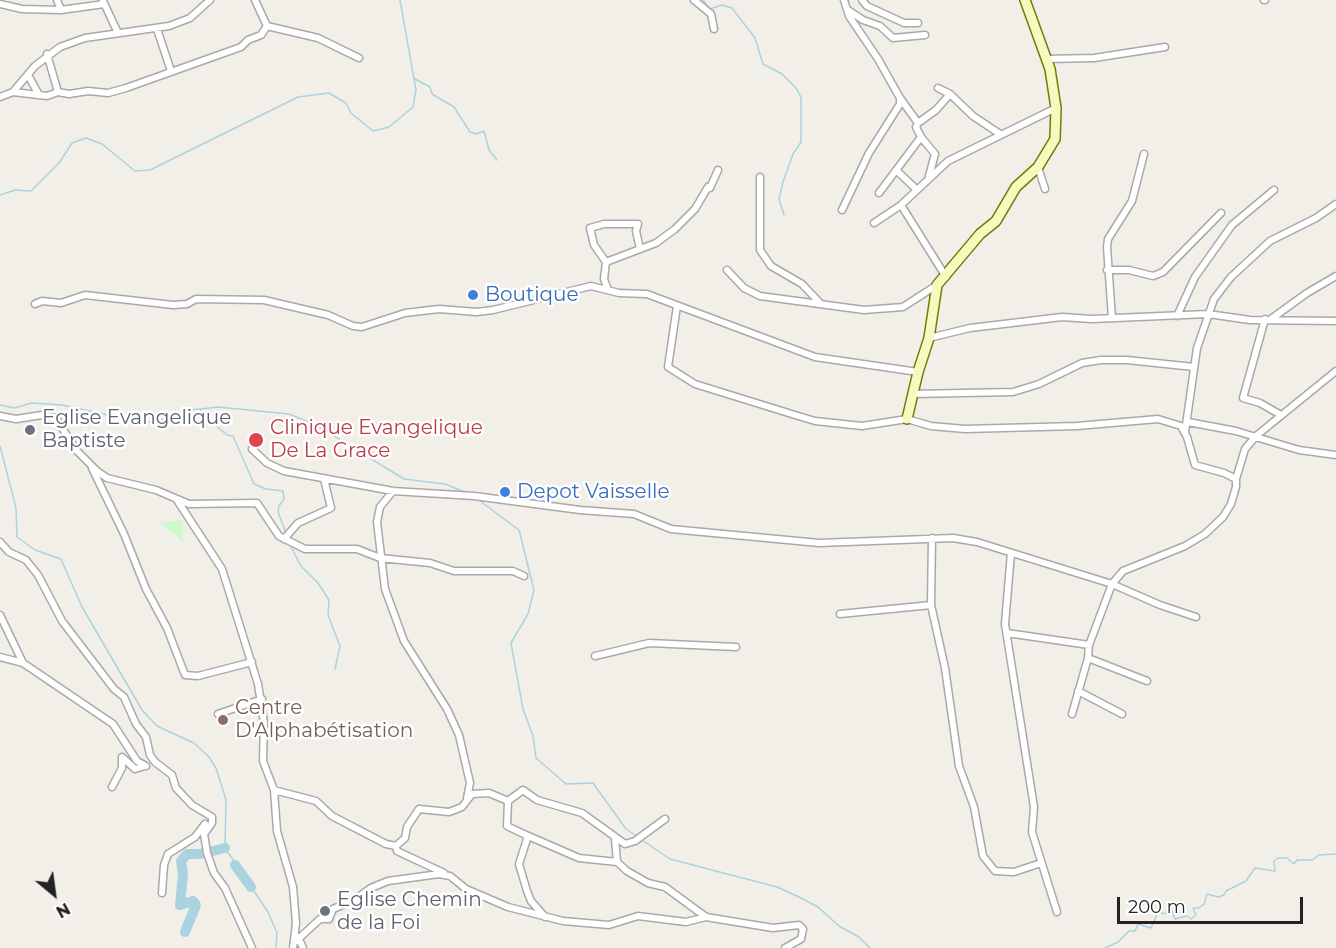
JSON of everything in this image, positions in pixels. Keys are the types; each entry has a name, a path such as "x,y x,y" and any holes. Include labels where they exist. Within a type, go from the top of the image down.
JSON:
{"street":[{"path":"57,0 61,10"},
{"path":"13,92 47,54 75,41 157,29 190,18 210,0"},
{"path":"255,0 267,26"},
{"path":"694,0 711,14 714,29"},
{"path":"844,0 900,98 918,123"},
{"path":"862,0 867,6 904,23 918,23"},
{"path":"727,270 744,288 760,297 864,310 903,307 938,285 980,234 996,220 1016,187 1038,167 1055,139 1056,108 1046,59 1025,0"},
{"path":"0,4 22,9 61,10 103,2 118,33"},
{"path":"848,10 863,20 880,26 893,38 926,35"},
{"path":"267,26 310,35 359,58"},
{"path":"0,97 13,92 108,93 241,47 248,40 261,35 267,26"},
{"path":"157,29 171,71"},
{"path":"1046,59 1094,58 1165,47"},
{"path":"47,54 58,92"},
{"path":"28,75 39,94"},
{"path":"938,88 950,94 973,116 1000,134"},
{"path":"929,176 935,154 916,127 950,94"},
{"path":"842,210 869,153 900,104 900,98"},
{"path":"874,223 902,205 929,176 948,160 1056,108"},
{"path":"879,193 921,137"},
{"path":"1112,318 1107,270 1108,239 1132,201 1144,154"},
{"path":"1038,167 1045,189"},
{"path":"606,262 656,243 684,221 711,188 718,170"},
{"path":"896,170 916,189"},
{"path":"760,177 760,250 771,266 802,284 821,304"},
{"path":"1177,316 1195,277 1232,225 1274,190"},
{"path":"1185,432 1194,367 1214,299 1231,277 1270,241 1316,218 1336,204"},
{"path":"902,205 905,215 946,277"},
{"path":"1107,270 1130,270 1153,276 1163,272 1221,213"},
{"path":"608,290 604,279 606,262 594,245 590,228 604,224 638,224 636,231 640,249"},
{"path":"1281,415 1260,403 1243,398 1268,320 1307,292 1336,276"},
{"path":"907,419 929,338 938,285"},
{"path":"35,304 42,301 61,303 85,295 174,304 187,304 196,298 264,300 328,315 353,327 362,327 405,313 439,309 477,312 585,286 647,294 814,357 918,372"},
{"path":"677,306 668,368 695,384 814,421 862,426 907,419 931,426 965,429 1077,426 1158,419 1181,426 1195,465 1224,473 1236,479"},
{"path":"929,338 970,328 1005,326 1034,319 1208,314 1268,320 1336,321"},
{"path":"912,394 1013,392 1039,384 1082,363 1101,360 1127,360 1194,367"},
{"path":"1072,714 1088,658 1089,645 1112,584 1123,571 1185,546 1205,534 1223,517 1231,504 1245,449 1256,436 1336,371"},
{"path":"0,417 42,415 56,418 76,450 107,478 156,490 196,506 257,503 273,530 287,536 305,549 357,549 380,558 430,563 454,571 513,570 524,576"},
{"path":"1188,422 1256,436 1299,450 1336,455"},
{"path":"252,449 267,463 284,471 324,479 393,491 474,496 579,510 634,514 671,529 819,543 932,538 965,540 1112,584 1160,605 1196,617"},
{"path":"90,464 124,534 146,589 167,627 185,675 198,676 252,662"},
{"path":"287,536 302,521 331,508 324,479"},
{"path":"393,491 379,511 380,558 385,589 397,626 417,664 447,709 459,735 470,783 467,798 462,807 449,812 419,809 407,828 405,838 396,846"},
{"path":"177,500 222,569 262,699 263,761 274,790 277,831 293,887 295,943"},
{"path":"932,538 931,605 945,668 958,766 974,807 983,856 995,871 1014,872 1041,863"},
{"path":"0,542 9,552 26,560 38,575 62,621 114,689 124,697 136,724 146,737 151,758 172,775 180,792 198,810 206,828 205,842 214,873 225,888 252,948"},
{"path":"1011,553 1005,624 1034,807 1032,832 1057,912"},
{"path":"840,614 931,605"},
{"path":"0,615 23,663"},
{"path":"1007,633 1089,645"},
{"path":"595,656 649,643 736,647"},
{"path":"0,657 23,663 113,724 137,760 146,766 135,769 122,757 122,768 112,787"},
{"path":"1088,658 1147,681"},
{"path":"1078,691 1122,714"},
{"path":"218,714 262,699"},
{"path":"274,790 316,801 332,816 365,831 386,844 396,846"},
{"path":"508,801 523,790 537,800 582,813 625,844 635,841 665,819"},
{"path":"467,798 472,794 489,794 508,801"},
{"path":"508,801 507,826 579,858 617,862 648,884 664,887 706,917"},
{"path":"162,892 164,864 168,854 206,828"},
{"path":"526,835 527,839 519,864 531,902 546,918"},
{"path":"615,839 617,862"},
{"path":"396,846 398,851 450,876 466,890 508,908 546,918 609,925 638,916 686,922 706,917 773,928 799,925 803,929 801,939 786,948"},
{"path":"295,943 320,919 330,919 333,909 381,884 422,875 450,876"},
{"path":"295,943 303,948"}],"green space":[{"path":"182,520 183,542 161,523"}],"waterway":[{"path":"0,195 15,190 31,191 59,163 72,143 86,138 102,144 135,171 150,170 298,97 329,93 346,103 351,113 373,131 389,127 413,107 416,90 400,0"},
{"path":"703,0 710,9 722,5 732,8 755,38 763,64 782,74 796,88 801,97 801,142 793,154 779,199 784,215"},
{"path":"415,79 430,87 432,94 454,107 470,132 477,134 484,131 489,150 497,160"},
{"path":"0,405 14,408 32,403 62,405 140,422 154,422 191,410 218,407 289,414 316,425 404,479 445,484 467,493"},
{"path":"201,409 202,414 227,435 233,436 254,484 266,489 283,491 284,499 278,512 286,533"},
{"path":"0,446 16,508 17,537 35,550 61,559 82,607 142,710 157,726 194,743 209,757 216,768 226,800 225,848 268,912 277,933 276,948"},
{"path":"476,498 519,530 534,590 528,614 511,643 523,709 533,736 536,758 566,784 593,783 626,829 638,837"},
{"path":"289,543 301,566 318,583 329,600 328,615 340,646 335,669"},
{"path":"642,840 670,859 777,887 799,897 818,907 839,926 859,937 870,948"},
{"path":"185,932 196,905 193,901 180,905 183,874 181,861 187,854 200,854 225,848"},
{"path":"1105,948 1118,942 1129,931 1135,931 1138,924 1151,928 1158,912 1165,914 1171,908 1175,919 1187,916 1191,919 1196,915 1193,908 1199,908 1204,904 1207,894 1218,897 1224,895 1226,891 1246,881 1255,868 1275,871 1274,861 1278,858 1287,858 1294,864 1297,860 1312,860 1319,855 1336,854"},
{"path":"235,865 251,887"}],"place":[{"name":"Boutique","path":"473,295"},
{"name":"Eglise Evangelique Baptiste","path":"30,430"},
{"name":"Clinique Evangelique De La Grace","path":"256,440"},
{"name":"Depot Vaisselle","path":"505,492"},
{"name":"Centre D'Alphabétisation","path":"223,720"},
{"name":"Eglise Chemin de la Foi","path":"325,911"}]}
